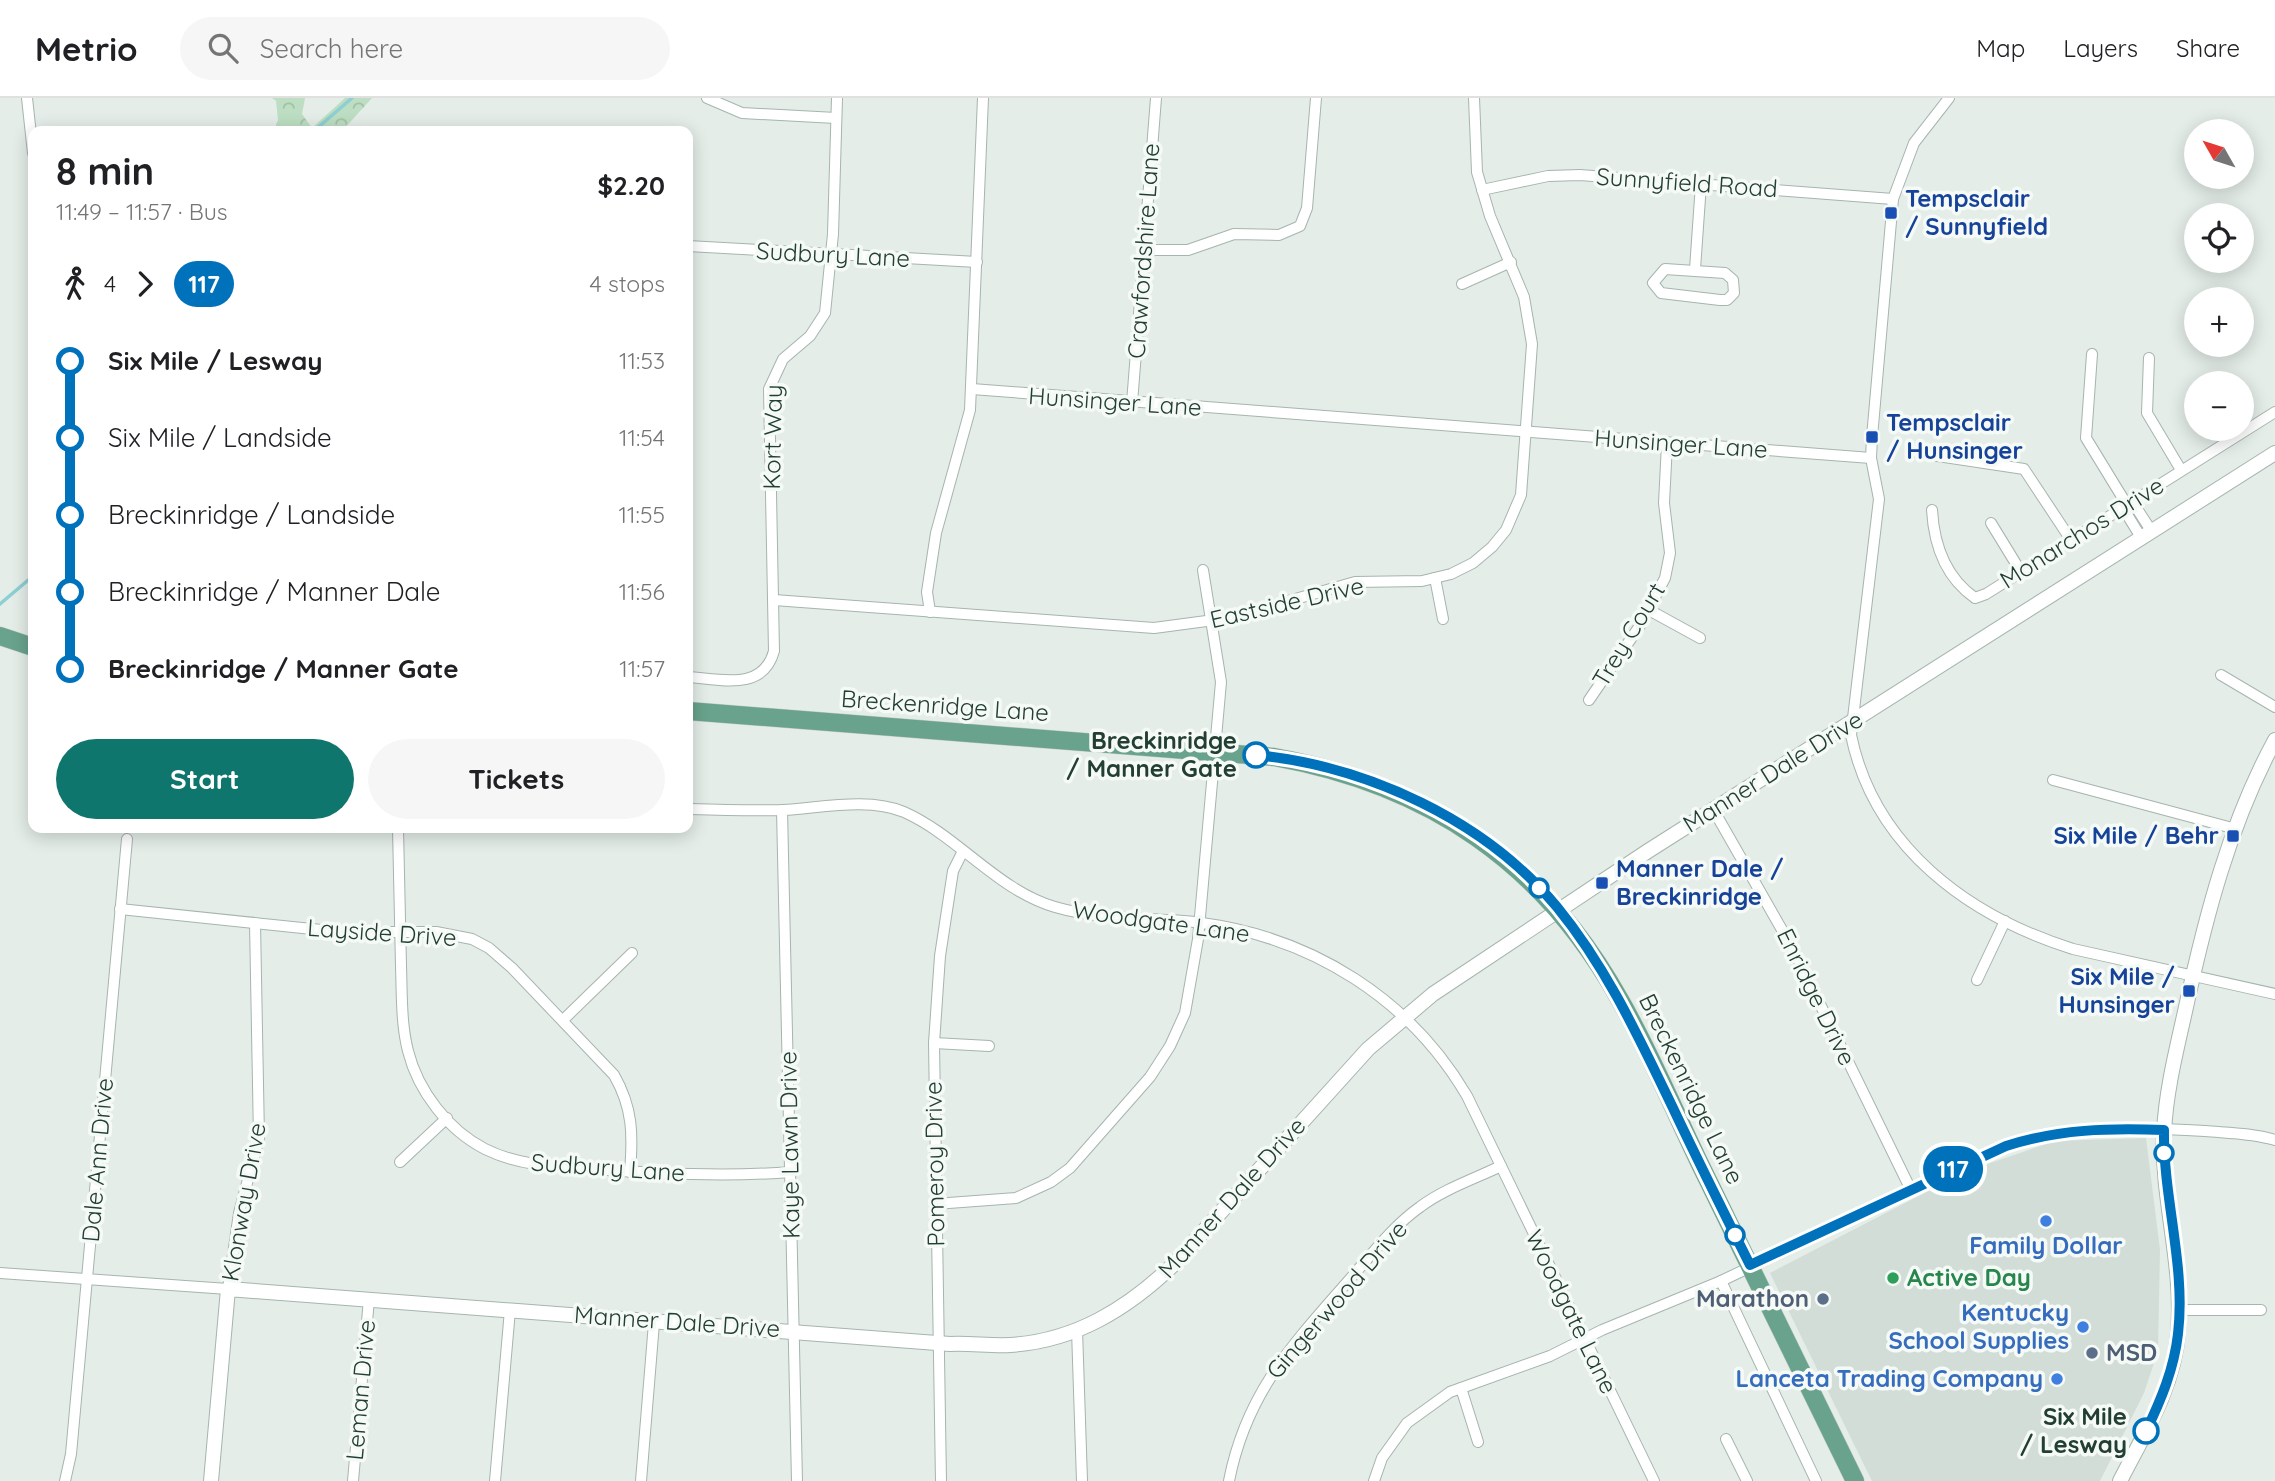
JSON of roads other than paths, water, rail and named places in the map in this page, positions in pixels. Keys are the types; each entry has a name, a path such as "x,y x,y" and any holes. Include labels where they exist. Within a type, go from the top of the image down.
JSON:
{"main road":[{"path":"0,636 28,646"},
{"name":"Breckenridge Lane","path":"693,711 1274,757 1335,770 1420,803 1482,840 1539,888 1560,911 1619,999 1854,1481"}],"street":[{"path":"27,98 30,126"},
{"path":"707,98 742,113 836,118"},
{"name":"Kort Way","path":"693,677 744,681 759,675 767,668 774,652 769,389 783,359 810,336 823,320 831,255 837,98"},
{"path":"930,612 928,592 936,533 964,443 972,389 983,98"},
{"name":"Crawfordshire Lane","path":"1132,403 1156,98"},
{"path":"1144,250 1188,250 1234,234 1279,235 1300,226 1307,208 1316,98"},
{"name":"Eastside Drive","path":"774,600 1154,628 1212,621 1334,586 1435,578 1473,563 1492,547 1506,530 1521,495 1527,432 1531,328 1511,262 1482,190 1474,146 1474,98"},
{"path":"1950,98 1914,143 1893,199 1871,458 1879,499 1851,735 1859,770 1880,811 1903,844 1941,883 2005,921 2045,940 2073,949 2275,994"},
{"name":"Sunnyfield Road","path":"1482,190 1548,176 1580,175 1893,199"},
{"path":"1695,269 1701,184"},
{"name":"Sudbury Lane","path":"693,246 977,262"},
{"path":"1462,284 1511,262"},
{"path":"1665,269 1695,269 1725,273 1733,279 1734,293 1727,300 1720,300 1661,293 1653,283 1665,269"},
{"path":"2092,354 2086,438 2147,535"},
{"path":"2149,358 2147,413 2181,470"},
{"name":"Hunsinger Lane","path":"972,389 1871,458"},
{"name":"Monarchos Drive","path":"2254,422 2275,412"},
{"name":"Monarchos Drive","path":"1932,510 1938,552 1966,592 1975,598 2127,505 2181,470 2219,441"},
{"name":"Trey Court","path":"1589,700 1661,590 1670,553 1664,503 1667,443"},
{"path":"1918,453 2024,469 2071,540"},
{"name":"Manner Dale Drive","path":"0,1273 938,1342 1008,1345 1044,1340 1077,1330 1113,1314 1164,1274 1333,1086 1404,1016 1457,977 1713,809 2275,453"},
{"path":"1991,523 2021,572"},
{"path":"935,1204 1016,1198 1051,1182 1080,1158 1150,1077 1170,1046 1185,1013 1193,982 1220,682 1203,570"},
{"path":"1435,578 1443,620"},
{"path":"1649,610 1699,638"},
{"path":"2221,675 2275,707"},
{"path":"2120,1481 2166,1388 2178,1334 2179,1310 2164,1153 2164,1130 2174,1063 2216,886 2236,829 2275,740"},
{"path":"2053,779 2236,829"},
{"name":"Woodgate Lane","path":"693,809 890,808 917,819 1024,894 1052,906 1097,914 1199,923 1273,939 1312,954 1352,976 1404,1016 1453,1073 1654,1481"},
{"name":"Enridge Drive","path":"1713,809 1794,951 1910,1190"},
{"name":"Kaye Lawn Drive","path":"782,810 797,1481"},
{"name":"Sudbury Lane","path":"398,833 403,1015 407,1048 420,1082 447,1118 473,1142 508,1159 541,1165 630,1172 791,1172"},
{"name":"Dale Ann Drive","path":"65,1481 71,1454 127,839"},
{"name":"Pomeroy Drive","path":"941,1481 934,1043 940,956 953,871 963,851"},
{"name":"Layside Drive","path":"120,909 341,932 454,934 477,941 500,956 614,1075 625,1094 632,1125 630,1172"},
{"path":"1976,980 2005,921"},
{"name":"Klonway Drive","path":"211,1481 228,1289 239,1213 259,1138 255,923"},
{"path":"563,1020 632,953"},
{"path":"934,1043 989,1046"},
{"path":"400,1162 447,1118"},
{"path":"1374,1481 1382,1458 1406,1423 1429,1404 1461,1388 1550,1356 1721,1281 2006,1146 2042,1135 2082,1129 2241,1133 2275,1140"},
{"name":"Gingerwood Drive","path":"1229,1481 1235,1450 1249,1412 1270,1374 1298,1338 1410,1215 1444,1192 1501,1166"},
{"path":"1721,1281 1816,1481"},
{"name":"Leman Drive","path":"353,1481 369,1299"},
{"path":"495,1481 510,1310"},
{"path":"2179,1310 2261,1310"},
{"path":"640,1481 654,1323"},
{"path":"1077,1330 1082,1481"},
{"path":"1461,1388 1478,1442"},
{"path":"1726,1439 1747,1481"}],"waterway":[{"path":"320,126 352,98"},
{"path":"0,604 28,580"}],"place":[{"name":"Tempsclair / Sunnyfield","path":"1891,213"},
{"name":"Tempsclair / Hunsinger","path":"1872,437"},
{"name":"Breckinridge / Manner Gate","path":"1256,755"},
{"name":"Six Mile / Behr","path":"2233,836"},
{"name":"Manner Dale / Breckinridge","path":"1602,883"},
{"name":"Six Mile / Hunsinger","path":"2189,991"},
{"name":"Family Dollar","path":"2046,1221"},
{"name":"Active Day","path":"1893,1278"},
{"name":"Marathon","path":"1823,1299"},
{"name":"Kentucky School Supplies","path":"2083,1327"},
{"name":"MSD","path":"2092,1353"},
{"name":"Lanceta Trading Company","path":"2057,1379"},
{"name":"Six Mile / Lesway","path":"2146,1431"}]}
